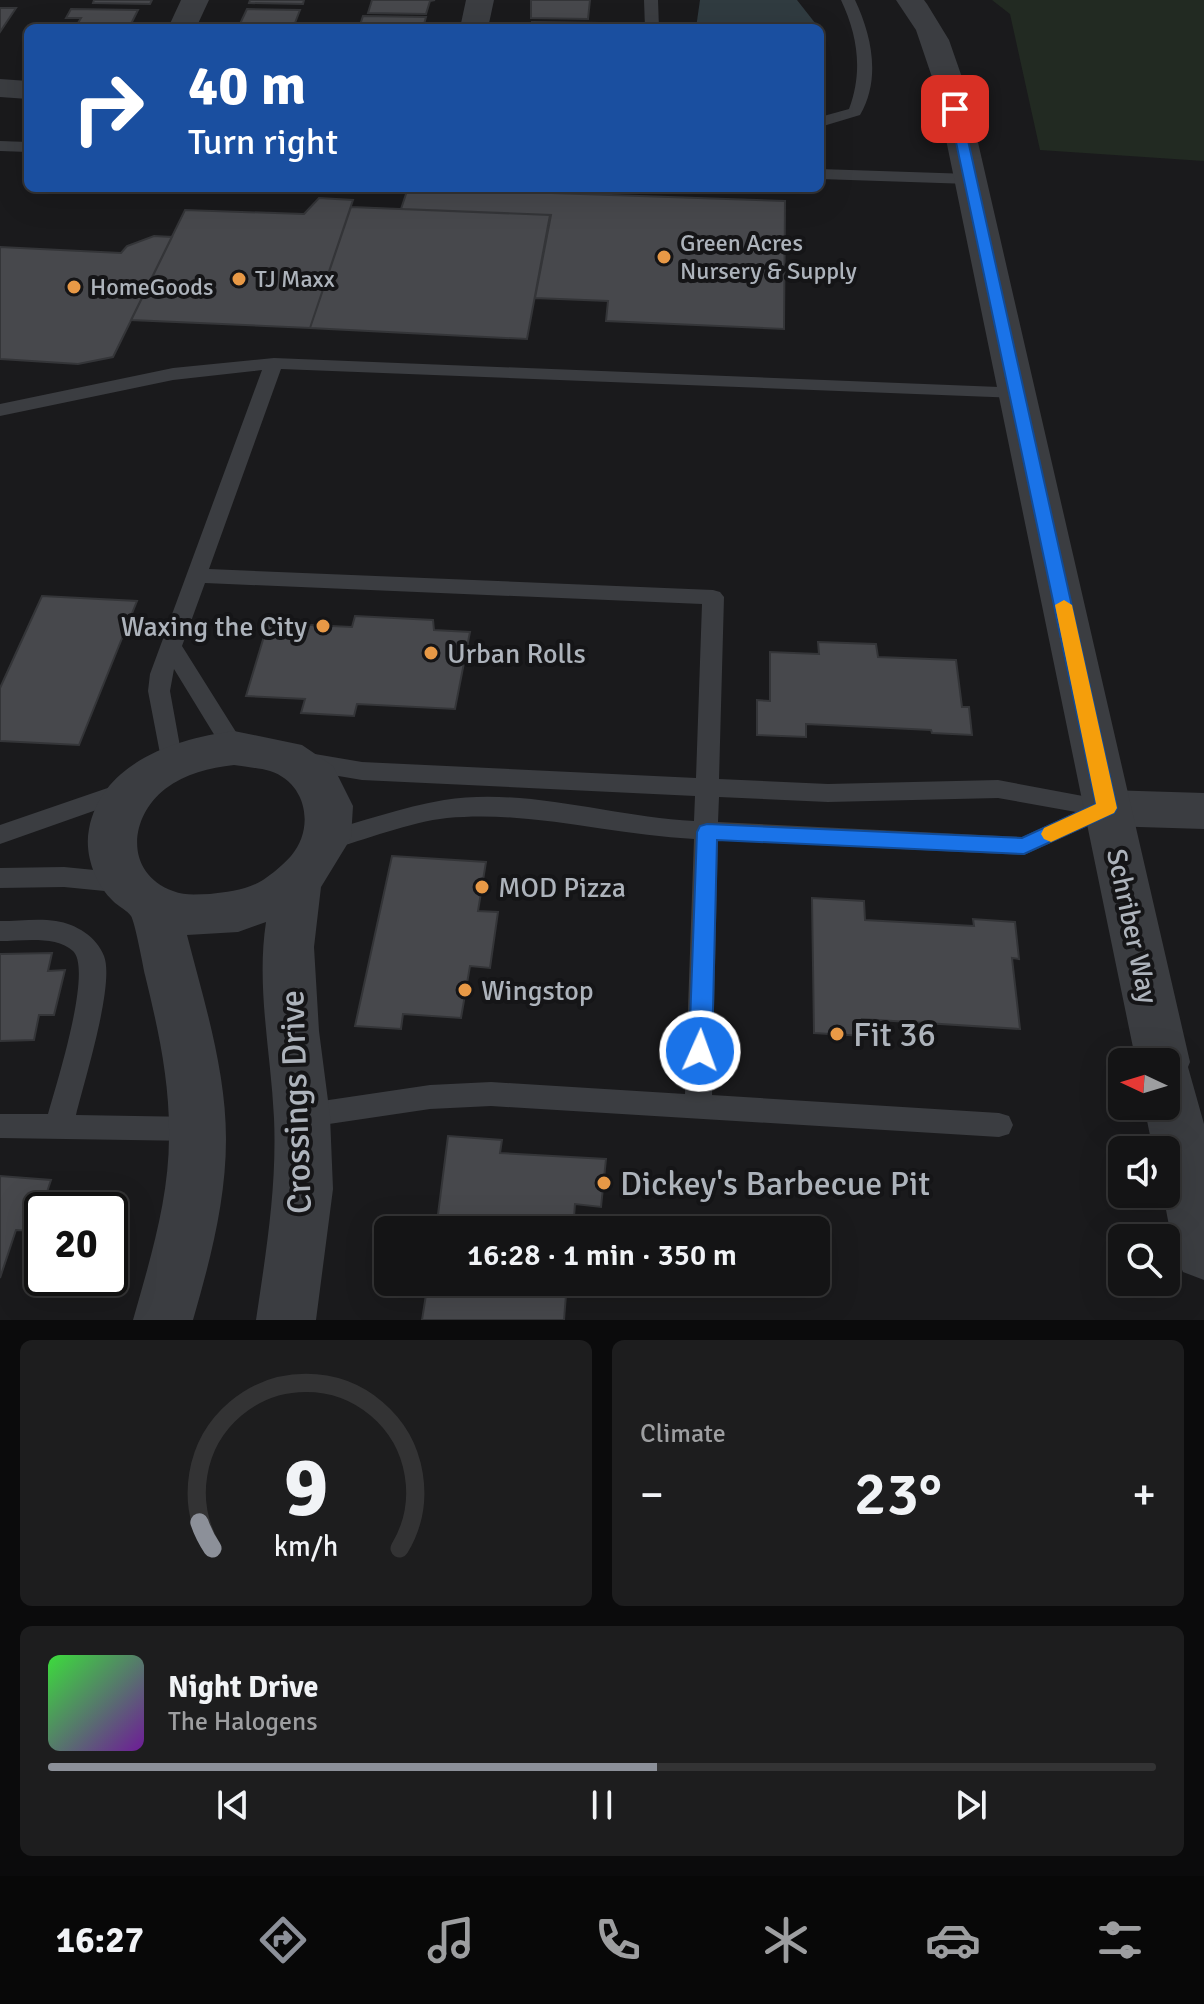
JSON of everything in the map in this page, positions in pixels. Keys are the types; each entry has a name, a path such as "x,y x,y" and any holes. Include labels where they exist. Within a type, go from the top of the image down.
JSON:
{"street":[{"path":"184,24 195,0"},
{"path":"475,24 480,0"},
{"name":"Schriber Way","path":"910,0 921,12 938,44 1018,392 1160,1048"},
{"path":"0,88 24,90"},
{"path":"139,894 188,915 226,913 265,903 312,862 331,816 325,792 310,772 288,758 253,748 202,752 154,775 120,810 111,835 112,861 139,894 194,1082 196,1168 186,1237 163,1320"},
{"path":"1107,808 1204,811"},
{"name":"Crossings Drive","path":"286,1320 304,1189 302,1116 292,1031 288,947 312,862"},
{"path":"1175,1120 1204,1252"}],"lane":[{"path":"651,0 652,24"},
{"path":"824,121 855,112 863,95 865,39 848,0"},
{"path":"0,146 24,147"},
{"path":"824,174 970,179"},
{"path":"0,410 173,374 274,363 1018,392"},
{"path":"0,835 154,775 161,674 173,649 274,363"},
{"path":"198,576 283,577 713,597 698,1107"},
{"path":"173,649 234,748"},
{"path":"288,758 362,771 828,793 998,789 1107,808"},
{"path":"312,862 444,809 529,809 707,832 1024,846 1107,808"},
{"path":"0,878 64,877 139,894"},
{"path":"0,931 56,931 81,942 93,959 93,989 59,1127"},
{"path":"302,1116 416,1099 491,1094 999,1125"},
{"path":"0,1126 195,1129"}],"shaded area":[{"path":"700,0 797,0 816,24 697,24"},
{"path":"992,0 1204,0 1204,161 1040,150 1010,14"}],"building":[{"path":"94,0 152,0 150,4 93,3"},
{"path":"250,0 304,0 303,4 249,3"},
{"path":"372,0 435,0 430,1 426,14 368,13"},
{"path":"531,0 590,0 588,19 531,18"},
{"path":"0,8 16,8 0,32"},
{"path":"71,9 138,10 131,24 77,24 81,18 66,18"},
{"path":"247,9 300,10 295,24 240,24"},
{"path":"363,16 426,17 424,24 360,24"},
{"path":"532,22 601,23 601,24"},
{"name":"Green Acres Nursery & Supply","path":"407,192 524,192 785,201 784,329 606,321 608,301 535,298 551,215 401,209"},
{"name":"TJ Maxx","path":"319,198 353,200 310,328 131,320 185,210 304,214"},
{"path":"351,207 550,215 527,339 310,328"},
{"name":"HomeGoods","path":"154,236 172,237 113,357 78,364 0,359 0,247 121,253 127,246"},
{"path":"42,596 137,601 79,745 0,741 0,688"},
{"path":"355,616 433,620 434,630 470,632 455,709 357,704 354,716 301,713 305,699 246,696 268,623 352,627"},
{"path":"818,642 876,644 878,657 956,660 962,707 969,707 972,735 806,724 806,737 757,735 757,700 770,701 770,652 819,654"},
{"path":"392,856 486,862 478,911 498,912 490,968 470,966 461,1018 403,1014 401,1029 355,1026"},
{"path":"812,898 864,901 865,920 974,926 973,919 1015,922 1019,959 1012,958 1020,1029 862,1019 863,1036 814,1033"},
{"path":"52,953 48,971 65,970 54,1015 39,1015 34,1040 0,1041 0,954"},
{"path":"448,1136 502,1140 500,1153 606,1159 601,1207 575,1204 574,1216 438,1216"},
{"path":"0,1176 51,1180 47,1192 24,1192 24,1230 16,1230 0,1278"},
{"path":"426,1296 566,1296 564,1320 422,1320"}],"slow traffic":[{"path":"1051,834 1107,808 1064,605"}],"place":[{"name":"Green Acres Nursery & Supply","path":"664,257"},
{"name":"TJ Maxx","path":"239,279"},
{"name":"HomeGoods","path":"74,287"},
{"name":"Waxing the City","path":"323,626"},
{"name":"Urban Rolls","path":"431,653"},
{"name":"MOD Pizza","path":"482,887"},
{"name":"Wingstop","path":"465,990"},
{"name":"Fit 36","path":"837,1034"},
{"name":"Dickey's Barbecue Pit","path":"604,1183"}],"route":[{"path":"700,1051 707,832 1024,846 1107,808 955,109"}]}
